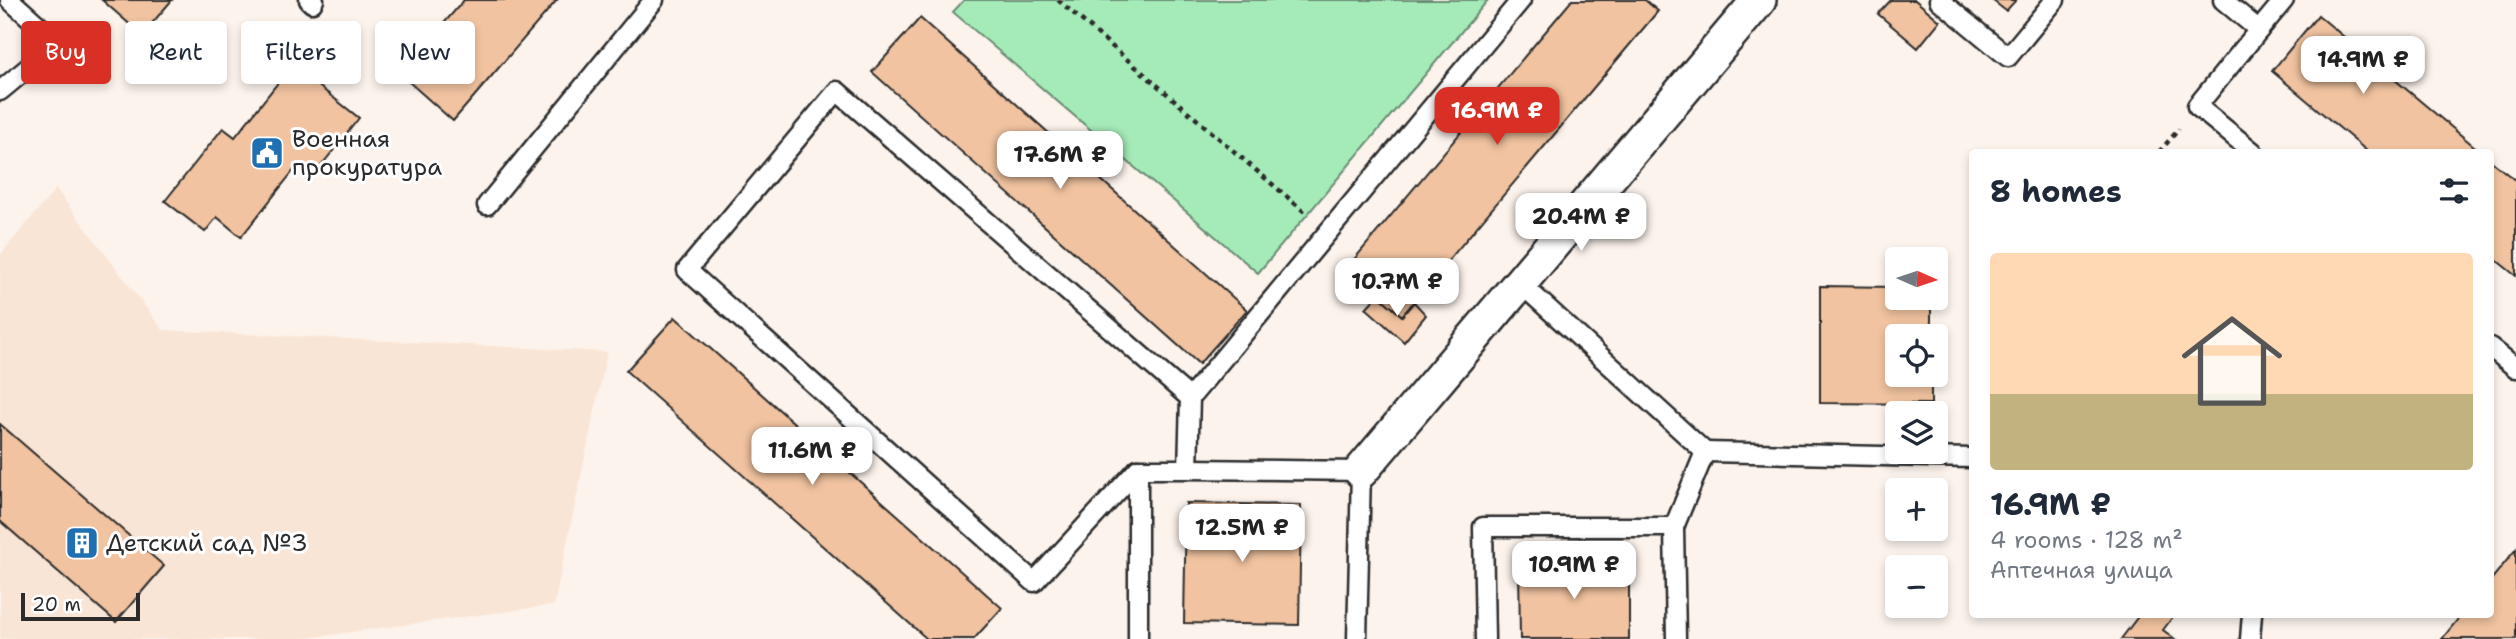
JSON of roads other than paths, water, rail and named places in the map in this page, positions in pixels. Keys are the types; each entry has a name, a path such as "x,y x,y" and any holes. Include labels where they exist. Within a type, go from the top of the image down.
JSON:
{"street":[{"path":"1361,471 1757,1"}],"lane":[{"path":"0,91 58,43 10,0"},
{"path":"487,205 654,0"},
{"path":"1188,469 1190,398 1521,0"},
{"path":"1940,0 2008,57 2055,0"},
{"path":"2223,0 2259,30"},
{"path":"2249,149 2197,106 2284,0"},
{"path":"1190,398 837,91 687,270 1034,582 1138,469 1361,471 1357,639"},
{"path":"1520,283 1705,452 1969,458"},
{"path":"2494,350 2516,368"},
{"path":"1676,639 1674,527 1705,452"},
{"path":"1138,469 1138,639"},
{"path":"1485,639 1483,527 1674,527"},
{"path":"2250,639 2252,618"}],"place":[{"name":"Военная прокуратура","path":"267,153"},
{"name":"Детский сад №3","path":"82,543"}]}
